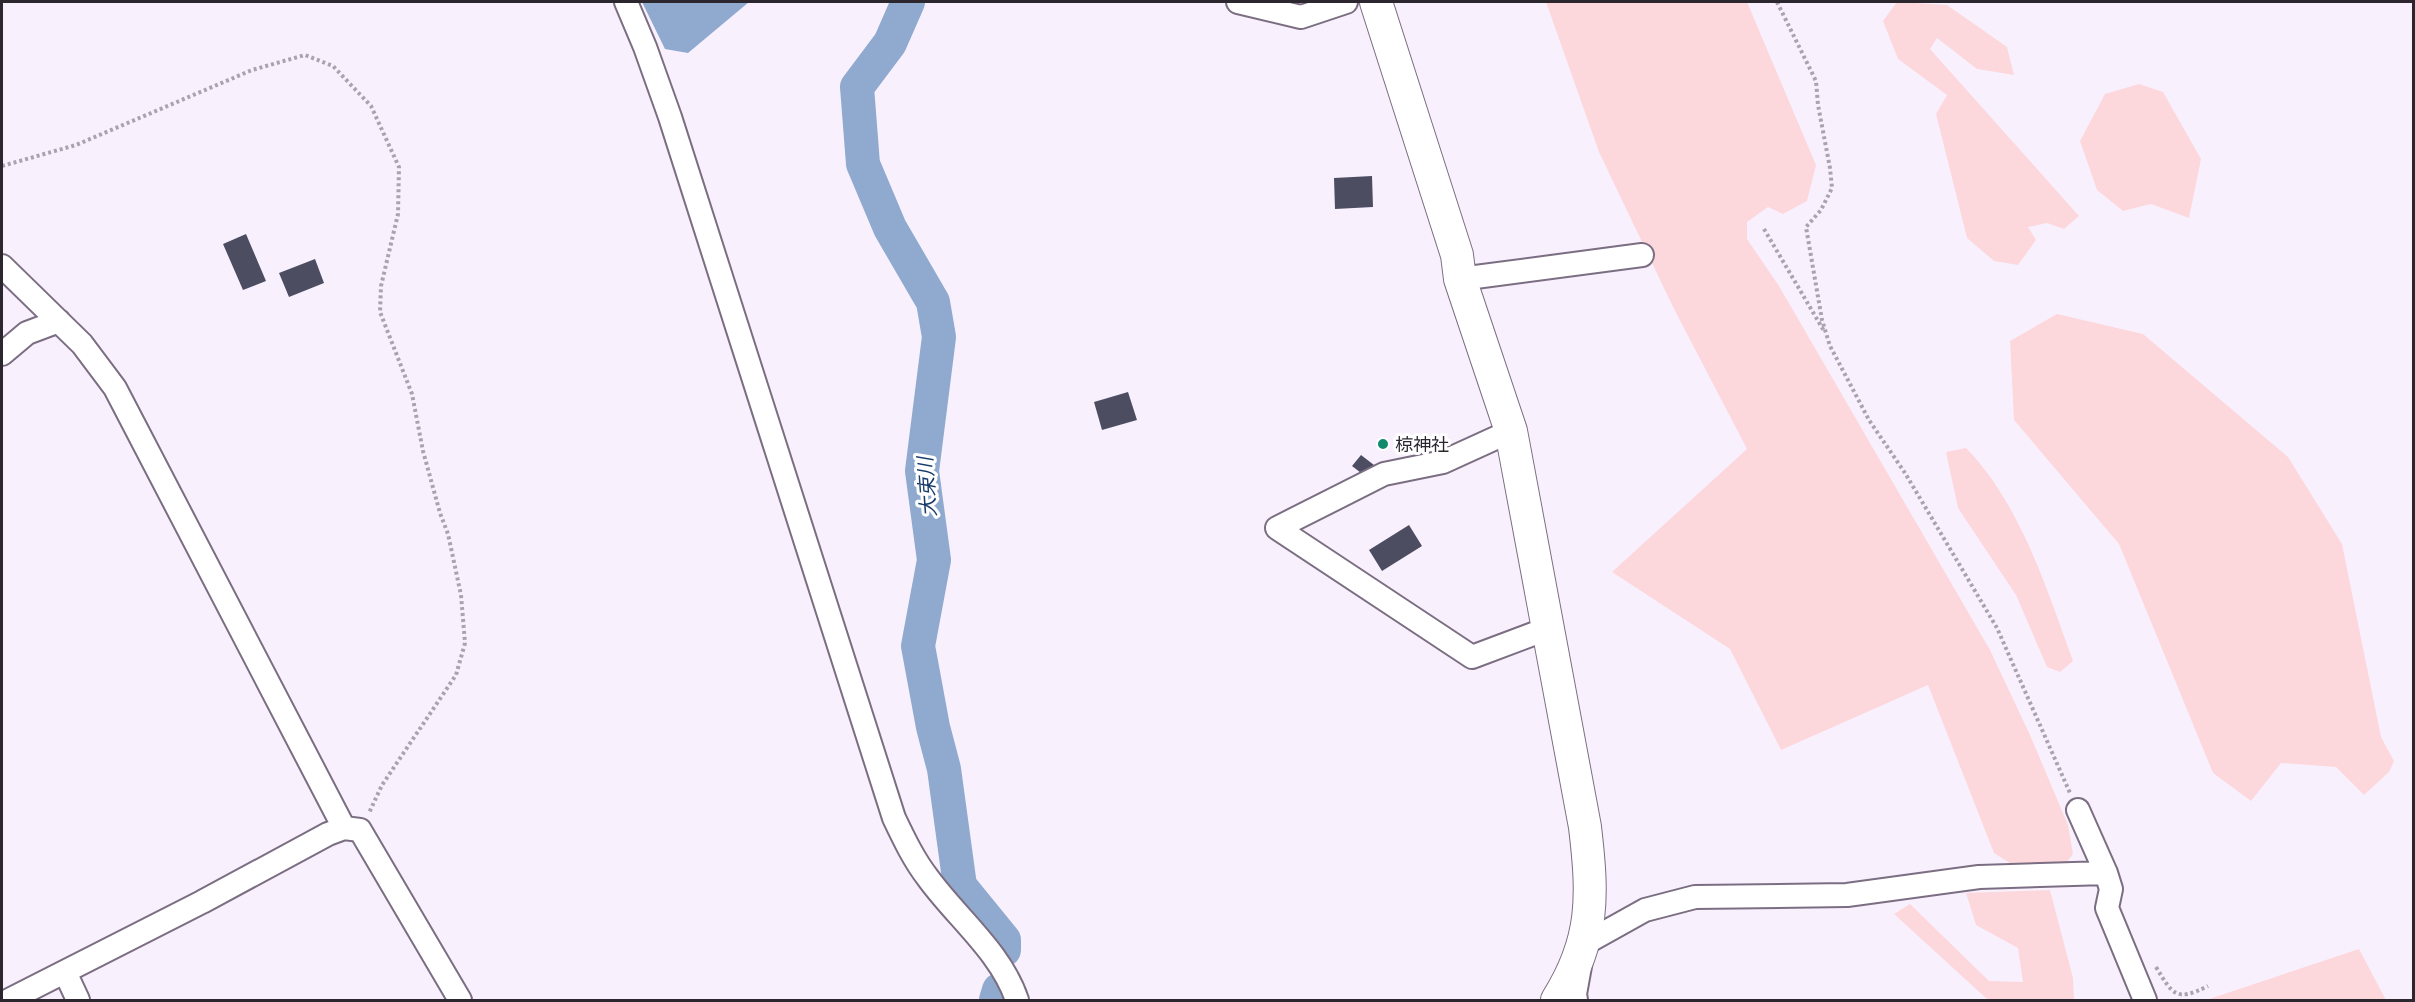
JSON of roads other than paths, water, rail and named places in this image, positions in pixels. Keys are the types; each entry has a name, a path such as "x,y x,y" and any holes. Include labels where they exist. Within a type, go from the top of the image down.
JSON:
{"street":[{"path":"626,2 670,117 894,818 927,878 988,950 1017,1000"},
{"path":"1238,2 1301,17 1346,2"},
{"path":"1376,2 1457,255 1460,279 1511,431 1585,827 1591,908 1575,994 1576,1000"},
{"path":"1460,279 1642,255"},
{"path":"2,266 82,344 115,388 352,829 460,1000"},
{"path":"2,354 27,333 59,321"},
{"path":"1511,431 1443,462 1384,474 1277,528 1472,657 1549,628"},
{"path":"2078,810 2106,873 2111,888 2107,908 2145,1000"},
{"path":"9,1000 328,834 352,829"},
{"path":"1557,1000 1570,979 1584,944 1645,910 1695,897 1847,895 1979,877 2106,873"},
{"path":"65,972 78,1000"}],"water":[{"path":"642,2 749,2 688,53 665,49"}],"waterway":[{"name":"大束川","path":"908,2 890,43 857,87 863,164 890,228 933,302 939,337 922,471 934,560 918,646 933,727 944,769 960,886 1004,940 1004,950"},
{"name":"大束川","path":"996,1000 999,990"}],"place":[{"name":"椋神社","path":"1383,444"}]}
